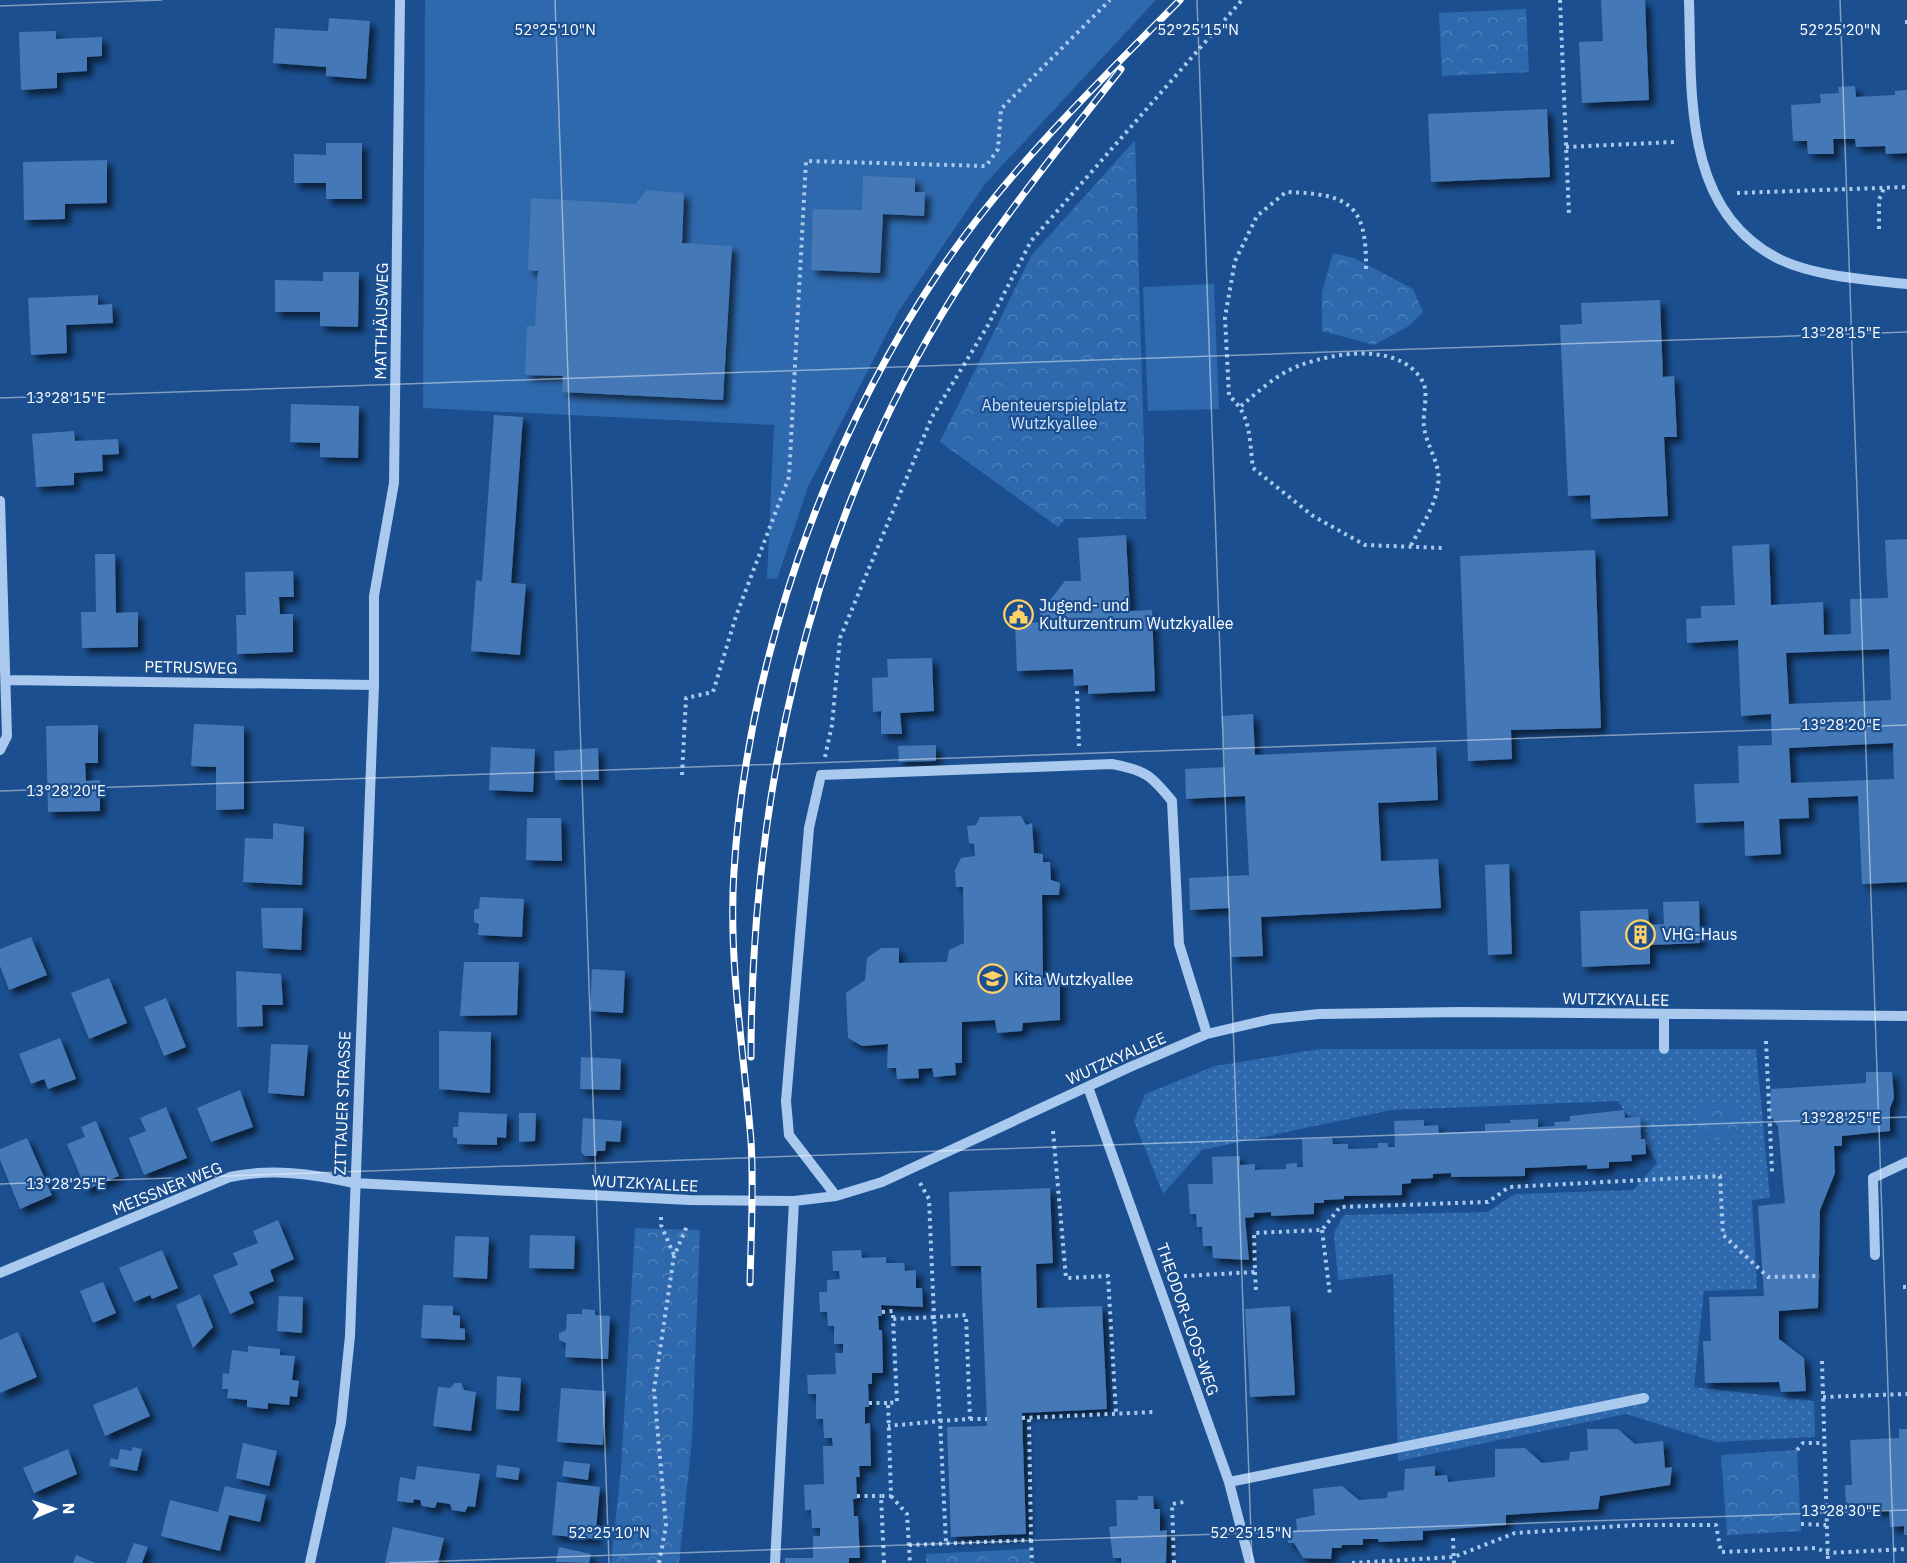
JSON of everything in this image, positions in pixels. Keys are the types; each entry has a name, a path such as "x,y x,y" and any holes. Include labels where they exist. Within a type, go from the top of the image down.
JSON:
{"street":[{"name":"MATTHÄUSWEG","path":"374,641 374,596 394,483 400,0"},
{"path":"1689,0 1695,123 1701,154 1716,198 1731,223 1753,243 1779,259 1829,274 1907,284"},
{"path":"0,501 7,680 7,736 0,750"},
{"name":"ZITTAUER STRASSE","path":"310,1563 341,1423 350,1336 374,641"},
{"name":"PETRUSWEG","path":"7,680 374,685"},
{"path":"836,1196 789,1135 786,1101 809,828 821,775 1112,764 1141,769 1172,801 1179,944 1207,1034"},
{"name":"WUTZKYALLEE","path":"354,1183 689,1200 794,1201 836,1196 882,1182 1207,1034 1270,1019 1319,1014 1472,1012 1907,1016"},
{"path":"1664,1015 1664,1048"},
{"name":"THEODOR-LOOS-WEG","path":"1088,1087 1229,1482 1250,1563"},
{"path":"1875,1255 1873,1178 1907,1162"},
{"name":"MEISSNER WEG","path":"0,1273 230,1178 255,1172 319,1176 354,1183"},
{"path":"775,1563 794,1201"},
{"path":"1229,1482 1644,1398"}],"path":[{"path":"682,775 686,698 713,692 736,616 789,477 806,161 986,166 998,149 1002,109 1110,0"},
{"path":"821,775 832,725 840,638 932,417 987,327 1031,241 1242,0"},
{"path":"1560,0 1569,215"},
{"path":"1566,147 1674,142"},
{"path":"1734,194 1907,187"},
{"path":"1879,229 1879,200 1884,188"},
{"path":"1366,269 1366,246 1360,218 1347,203 1321,193 1286,192 1257,216 1235,261 1225,317 1229,396 1241,406 1246,418 1253,468 1313,516 1365,545 1443,548"},
{"path":"1241,406 1269,383 1300,365 1342,355 1372,354 1395,359 1414,371 1424,384 1424,428 1438,472 1434,501 1410,547"},
{"path":"1077,691 1080,765"},
{"path":"1766,1041 1772,1172"},
{"path":"1053,1131 1066,1278 1108,1276 1116,1413"},
{"path":"912,1168 928,1199 946,1543"},
{"path":"1330,1295 1322,1230 1341,1207 1488,1202 1509,1186 1551,1186 1720,1176 1723,1235 1768,1277 1820,1275"},
{"path":"1551,1186 1552,1192"},
{"path":"661,1225 674,1256"},
{"path":"660,1563 666,1526 654,1390 674,1256 687,1226"},
{"path":"1256,1291 1254,1233 1322,1230"},
{"path":"1184,1276 1255,1272"},
{"path":"869,1403 897,1402 893,1311 882,1312"},
{"path":"893,1319 966,1315 970,1419"},
{"path":"1822,1361 1828,1563"},
{"path":"1823,1397 1907,1394"},
{"path":"888,1403 891,1496 907,1514 910,1563"},
{"path":"1022,1418 1154,1412"},
{"path":"1029,1418 1032,1563"},
{"path":"888,1426 987,1419"},
{"path":"1797,1450 1803,1443 1823,1443"},
{"path":"857,1496 891,1496"},
{"path":"881,1496 884,1563"},
{"path":"1174,1563 1172,1504 1184,1502"},
{"path":"1801,1524 1826,1525"},
{"path":"1353,1563 1454,1557 1515,1533 1646,1525 1716,1525 1721,1552 1816,1548 1827,1553 1907,1550"},
{"path":"1453,1538 1454,1563"},
{"path":"909,1545 1031,1540"}],"green space":[{"path":"425,0 1156,0 985,184 898,312 808,487 777,579 767,578 774,425 423,408"},
{"path":"1526,9 1529,72 1442,76 1439,13"},
{"name":"Abenteuerspielplatz Wutzkyallee","path":"1135,140 1146,519 1065,519 1058,527 940,442 1031,256"},
{"path":"1333,253 1354,258 1413,289 1423,312 1409,326 1374,345 1322,331 1322,292"},
{"path":"1214,284 1219,409 1148,411 1143,287"},
{"path":"1320,1049 1756,1049 1770,1198 1752,1200 1757,1289 1704,1291 1694,1387 1814,1401 1815,1437 1716,1442 1626,1414 1398,1461 1393,1274 1338,1280 1334,1233 1344,1215 1487,1212 1515,1194 1633,1190 1657,1163 1618,1101 1391,1110 1202,1150 1163,1194 1134,1121 1145,1094 1215,1066"},
{"path":"1738,1102 1739,1139 1699,1140 1698,1103"},
{"path":"635,1228 700,1230 692,1440 679,1563 611,1563 621,1469"},
{"path":"1797,1450 1801,1531 1727,1535 1721,1455"},
{"path":"1030,1549 1031,1563 926,1563 926,1554"}],"building":[{"path":"1601,0 1645,0 1649,100 1582,103 1579,42 1603,41"},
{"path":"329,18 370,21 366,79 326,76 326,67 273,63 275,28 328,31"},
{"path":"56,31 56,39 102,37 102,56 87,57 87,71 57,73 57,88 21,90 19,32"},
{"path":"1855,86 1856,97 1895,95 1895,91 1907,90 1907,153 1886,154 1885,146 1856,147 1855,139 1833,139 1834,154 1808,154 1807,141 1793,141 1791,105 1821,103 1820,94 1839,93 1838,87"},
{"path":"1547,109 1550,177 1431,182 1428,114"},
{"path":"326,143 362,143 362,199 326,199 326,183 294,183 294,154 326,155"},
{"path":"107,160 107,203 65,204 65,219 24,220 23,162"},
{"path":"863,176 915,178 915,192 925,192 924,216 883,214 880,273 811,270 813,209 862,210"},
{"path":"647,190 684,193 682,243 732,246 723,400 562,392 563,376 525,375 527,326 535,326 538,271 528,270 531,198 635,204"},
{"path":"323,272 359,272 358,327 320,326 320,312 275,312 275,280 323,281"},
{"path":"98,295 98,305 112,304 113,323 66,325 67,353 31,355 28,298"},
{"path":"1660,300 1663,377 1674,376 1677,437 1664,437 1668,516 1591,519 1590,495 1568,496 1560,325 1582,324 1581,303"},
{"path":"291,404 359,406 358,458 320,457 320,443 290,442"},
{"path":"494,415 523,417 511,583 526,584 520,655 471,651 476,580 482,581"},
{"path":"74,431 75,441 118,439 119,454 102,455 103,471 74,473 74,485 36,487 32,434"},
{"path":"1126,535 1130,611 1152,610 1155,691 1088,694 1088,685 1074,686 1073,669 1017,671 1015,624 1041,622 1040,613 1065,581 1081,581 1078,538"},
{"path":"1907,539 1907,882 1862,884 1858,796 1808,798 1809,818 1779,819 1781,854 1745,856 1744,821 1696,823 1694,784 1739,783 1738,746 1772,745 1771,714 1741,716 1738,640 1687,643 1686,619 1701,618 1701,606 1735,605 1732,546 1769,544 1771,605 1823,602 1824,635 1851,634 1850,599 1888,598 1885,540","holes":["1889,649 1891,700 1789,704 1786,653","1893,743 1894,779 1791,783 1789,748"]},
{"path":"1595,550 1601,728 1511,730 1512,759 1468,761 1460,556"},
{"path":"95,554 115,554 116,613 138,612 138,647 82,648 81,612 96,612"},
{"path":"293,571 294,597 279,597 280,614 293,614 293,652 237,654 236,615 246,615 245,572"},
{"path":"932,658 934,711 900,713 902,734 881,734 881,711 873,712 872,678 888,677 887,659"},
{"path":"1253,714 1255,755 1436,747 1438,800 1378,803 1381,861 1438,859 1441,908 1261,917 1263,956 1231,957 1229,908 1190,910 1189,878 1249,875 1245,796 1186,799 1185,769 1225,767 1222,716"},
{"path":"194,724 244,726 244,809 216,810 216,767 191,766"},
{"path":"98,725 98,763 85,763 86,781 100,780 100,811 48,812 46,726"},
{"path":"936,745 936,761 899,762 898,746"},
{"path":"491,747 535,749 533,792 489,790"},
{"path":"598,748 599,780 555,780 554,751"},
{"path":"1021,816 1026,825 1032,823 1034,853 1043,854 1043,862 1050,862 1051,880 1060,883 1059,895 1042,895 1043,978 1060,978 1060,1020 1023,1023 1022,1031 997,1033 995,1020 962,1022 962,1063 955,1063 956,1075 934,1077 932,1068 918,1069 919,1078 897,1079 896,1068 887,1068 888,1044 862,1046 848,1038 846,993 865,980 867,958 881,948 899,948 899,963 947,962 949,950 964,943 963,887 956,887 955,870 961,858 975,856 974,844 969,843 967,826 976,825 980,817"},
{"path":"527,818 561,818 562,861 526,860"},
{"path":"273,823 304,827 302,885 243,882 245,838 273,839"},
{"path":"1509,864 1512,954 1488,955 1485,865"},
{"path":"480,897 524,899 522,937 478,935 479,924 474,922 474,910 479,908"},
{"name":"VHG-Haus","path":"1699,901 1700,943 1650,945 1650,964 1582,967 1580,911 1648,909 1649,925 1664,924 1663,902"},
{"path":"261,908 303,908 301,950 263,948"},
{"path":"31,937 47,975 9,990 0,966 0,949"},
{"path":"464,962 519,962 517,1015 460,1016"},
{"path":"592,969 625,971 623,1013 590,1011"},
{"path":"236,971 281,974 283,1005 262,1005 263,1026 237,1027"},
{"path":"109,978 127,1023 89,1039 71,993"},
{"path":"166,998 186,1047 164,1056 144,1007"},
{"path":"439,1031 491,1032 490,1093 439,1089"},
{"path":"60,1038 76,1079 48,1089 44,1079 31,1084 19,1054"},
{"path":"271,1044 308,1045 304,1096 268,1093"},
{"path":"581,1057 621,1059 620,1090 580,1089"},
{"path":"1866,1072 1892,1072 1894,1098 1890,1108 1890,1131 1842,1136 1842,1146 1834,1146 1835,1173 1820,1210 1818,1308 1779,1311 1779,1339 1804,1358 1806,1391 1781,1392 1779,1382 1705,1383 1703,1341 1711,1341 1709,1297 1764,1296 1758,1206 1785,1203 1778,1127 1770,1114 1771,1089 1866,1083"},
{"path":"240,1090 253,1127 211,1142 197,1108"},
{"path":"166,1107 187,1158 144,1175 129,1138 146,1131 140,1118"},
{"path":"1624,1110 1625,1118 1640,1117 1641,1139 1645,1139 1646,1154 1631,1155 1632,1161 1609,1162 1609,1168 1587,1169 1587,1165 1525,1168 1525,1176 1451,1177 1451,1173 1433,1174 1433,1178 1411,1179 1411,1183 1402,1184 1402,1195 1344,1196 1344,1199 1324,1200 1324,1203 1314,1203 1314,1214 1271,1216 1271,1212 1254,1213 1254,1217 1245,1218 1249,1260 1213,1258 1212,1246 1203,1246 1202,1227 1197,1227 1196,1214 1190,1214 1188,1184 1213,1184 1212,1157 1240,1156 1240,1165 1255,1164 1255,1170 1286,1169 1286,1164 1297,1163 1297,1167 1303,1167 1302,1139 1332,1138 1333,1144 1348,1144 1348,1149 1378,1148 1378,1143 1388,1143 1388,1147 1395,1147 1394,1121 1424,1120 1424,1126 1438,1125 1439,1133 1485,1131 1485,1124 1511,1123 1510,1120 1538,1119 1538,1127 1555,1126 1554,1122 1570,1121 1570,1116"},
{"path":"459,1112 507,1114 506,1138 497,1137 497,1145 457,1144 457,1138 453,1137 453,1127 458,1127"},
{"path":"519,1113 536,1113 535,1141 519,1142"},
{"path":"583,1118 622,1121 620,1142 606,1141 605,1151 597,1151 596,1156 585,1156 581,1152"},
{"path":"96,1121 119,1176 86,1190 67,1144 85,1137 81,1127"},
{"path":"27,1138 52,1195 20,1209 0,1160 0,1149"},
{"path":"1050,1188 1053,1263 1036,1264 1037,1308 1102,1306 1107,1409 1022,1413 1026,1534 951,1537 947,1427 987,1426 981,1266 951,1266 949,1192"},
{"path":"278,1220 294,1259 270,1270 274,1281 249,1292 254,1303 230,1314 213,1275 238,1265 233,1253 258,1243 253,1231"},
{"path":"530,1235 575,1236 574,1269 529,1268"},
{"path":"455,1236 489,1237 487,1279 453,1277"},
{"path":"162,1250 178,1288 152,1299 150,1295 134,1302 119,1268"},
{"path":"861,1250 862,1258 886,1257 886,1263 904,1263 905,1271 916,1270 916,1288 922,1288 923,1307 881,1305 882,1316 878,1316 879,1330 882,1330 883,1373 872,1373 872,1384 868,1384 869,1407 865,1407 865,1424 870,1423 871,1466 859,1466 860,1477 856,1477 857,1499 853,1499 854,1516 858,1516 860,1558 849,1558 849,1563 785,1563 785,1558 813,1558 813,1536 820,1536 820,1528 812,1528 811,1510 805,1510 804,1485 824,1484 823,1446 833,1446 832,1438 824,1438 823,1419 816,1419 816,1394 808,1394 807,1375 836,1374 835,1353 843,1353 843,1344 834,1344 834,1326 828,1326 827,1312 820,1312 819,1292 827,1292 827,1280 840,1279 839,1271 833,1271 832,1251"},
{"path":"103,1282 116,1313 93,1323 80,1291"},
{"path":"200,1294 213,1327 193,1348 176,1305"},
{"path":"279,1296 303,1297 302,1333 277,1331"},
{"path":"423,1305 453,1306 453,1315 460,1316 460,1328 465,1329 465,1340 421,1338"},
{"path":"1290,1306 1295,1395 1250,1397 1245,1309"},
{"path":"582,1309 595,1310 595,1315 610,1316 608,1359 565,1357 566,1343 559,1340 559,1333 566,1330 567,1314 582,1314"},
{"path":"18,1332 37,1377 0,1393 0,1340"},
{"path":"248,1346 280,1349 280,1355 295,1356 292,1380 299,1381 297,1397 290,1396 289,1405 268,1403 268,1409 247,1407 247,1400 227,1398 228,1389 222,1389 223,1373 229,1374 232,1350 248,1352"},
{"path":"497,1376 521,1378 519,1411 496,1409"},
{"path":"455,1383 461,1383 464,1390 476,1392 471,1431 433,1426 438,1387 450,1388"},
{"path":"137,1387 150,1416 105,1436 93,1405"},
{"path":"561,1388 606,1391 603,1445 557,1442"},
{"path":"1587,1429 1618,1429 1635,1444 1663,1441 1665,1468 1672,1467 1670,1485 1600,1496 1598,1509 1506,1515 1506,1525 1423,1531 1423,1540 1379,1542 1378,1539 1363,1539 1363,1545 1342,1545 1341,1548 1332,1548 1331,1559 1303,1558 1294,1543 1288,1543 1288,1532 1297,1530 1296,1519 1315,1515 1313,1489 1342,1486 1359,1500 1387,1498 1388,1492 1404,1490 1405,1469 1435,1466 1435,1476 1447,1475 1448,1482 1495,1477 1495,1449 1525,1448 1542,1463 1569,1460 1570,1452 1588,1450"},
{"path":"1899,1429 1907,1429 1907,1535 1904,1535 1904,1526 1890,1527 1889,1510 1871,1511 1871,1503 1846,1504 1845,1485 1852,1485 1850,1440 1899,1438"},
{"path":"243,1443 277,1451 269,1486 236,1478"},
{"path":"132,1447 142,1449 137,1471 109,1466 111,1458 118,1460 120,1449 132,1451"},
{"path":"68,1449 77,1474 34,1493 23,1468"},
{"path":"564,1461 590,1464 588,1480 562,1476"},
{"path":"497,1465 520,1468 518,1480 496,1477"},
{"path":"417,1466 480,1474 475,1507 468,1506 465,1512 452,1510 450,1504 437,1502 435,1508 422,1506 420,1500 414,1499 413,1503 397,1501 400,1477 415,1480"},
{"path":"557,1482 600,1487 595,1539 552,1535"},
{"path":"225,1486 266,1495 260,1522 229,1515 220,1551 161,1536 170,1500 218,1512"},
{"path":"1138,1496 1153,1496 1154,1509 1160,1509 1160,1531 1167,1530 1166,1563 1121,1563 1121,1558 1113,1558 1109,1527 1117,1526 1116,1500 1138,1500"},
{"path":"393,1527 444,1538 438,1563 385,1563"},
{"path":"134,1543 148,1547 142,1563 126,1563"},
{"path":"559,1547 591,1554 589,1563 556,1562"},
{"path":"76,1555 96,1563 73,1563"}],"railway":[{"path":"750,1283 752,1159 735,972 734,871 742,793 755,714 774,636 798,558 827,483 860,409 898,339 939,272 993,199 1053,130 1180,0"},
{"path":"751,1057 754,960 762,863 776,767 796,672 823,579 856,488 895,399 962,282 1027,189 1121,69"}],"place":[{"name":"Jugend- und Kulturzentrum Wutzkyallee","path":"1018,614"},
{"name":"VHG-Haus","path":"1641,934"},
{"name":"Kita Wutzkyallee","path":"993,979"}]}
